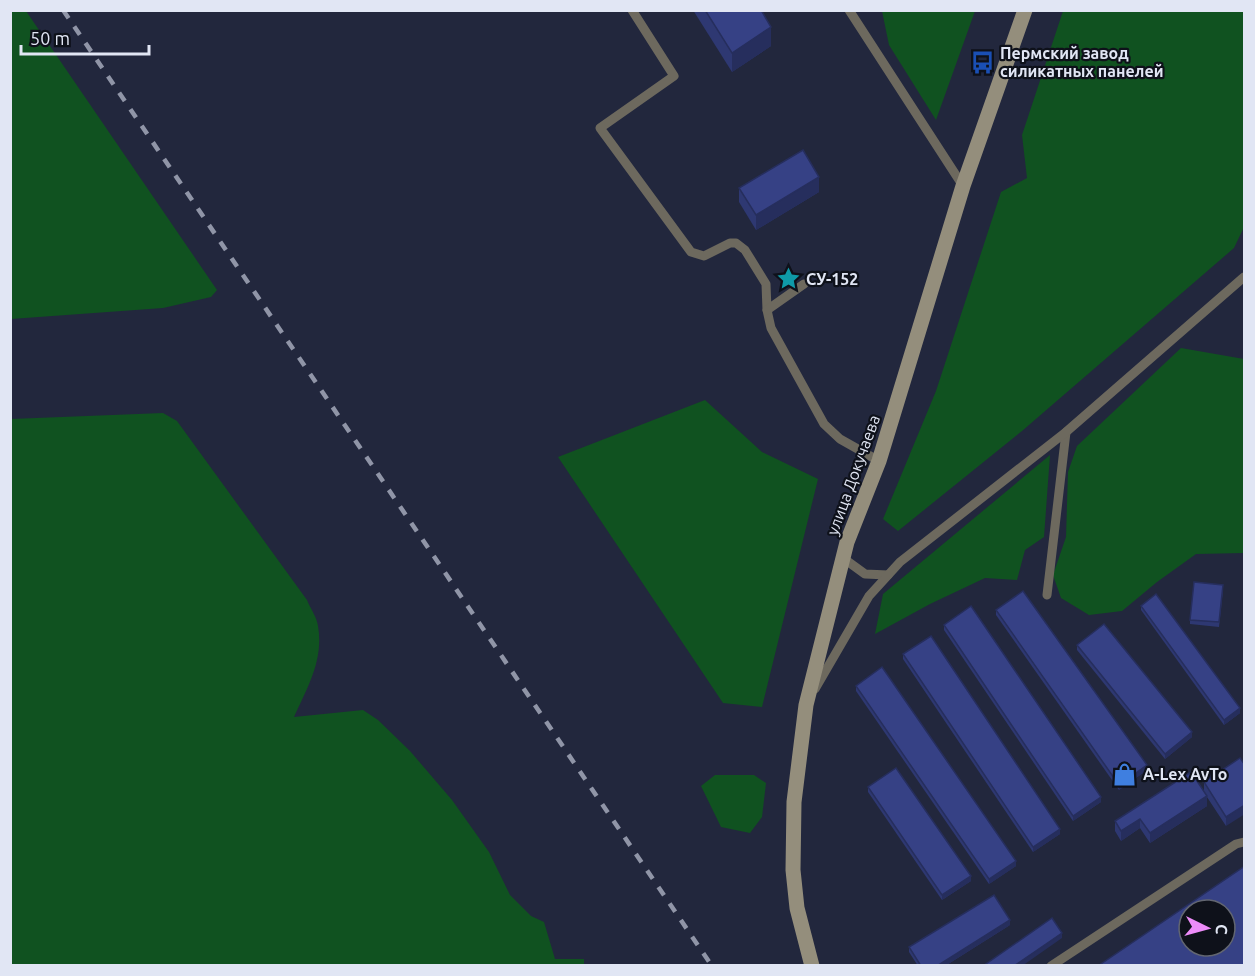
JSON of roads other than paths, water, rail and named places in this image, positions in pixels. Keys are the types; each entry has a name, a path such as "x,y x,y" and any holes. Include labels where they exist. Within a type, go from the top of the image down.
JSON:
{"main road":[{"name":"улица Докучаева","path":"812,966 797,908 793,870 794,802 806,705 848,542 879,461 963,186 1025,10"}],"lane":[{"path":"632,10 674,76 600,128 691,252 704,256 730,243 736,243 745,250 766,284 767,309 771,328 824,424 840,439 879,461"},
{"path":"849,10 963,186"},
{"path":"806,705 869,597 900,562 1065,432 1245,276"},
{"path":"767,309 804,284"},
{"path":"1047,595 1065,432"},
{"path":"843,558 865,574 888,575"},
{"path":"1052,966 1236,844 1245,842"}],"railway":[{"path":"63,10 712,966"}],"place":[{"name":"Пермский завод силикатных панелей","path":"982,62"},
{"name":"СУ-152","path":"788,279"},
{"name":"A-Lex AvTo","path":"1125,774"}]}
